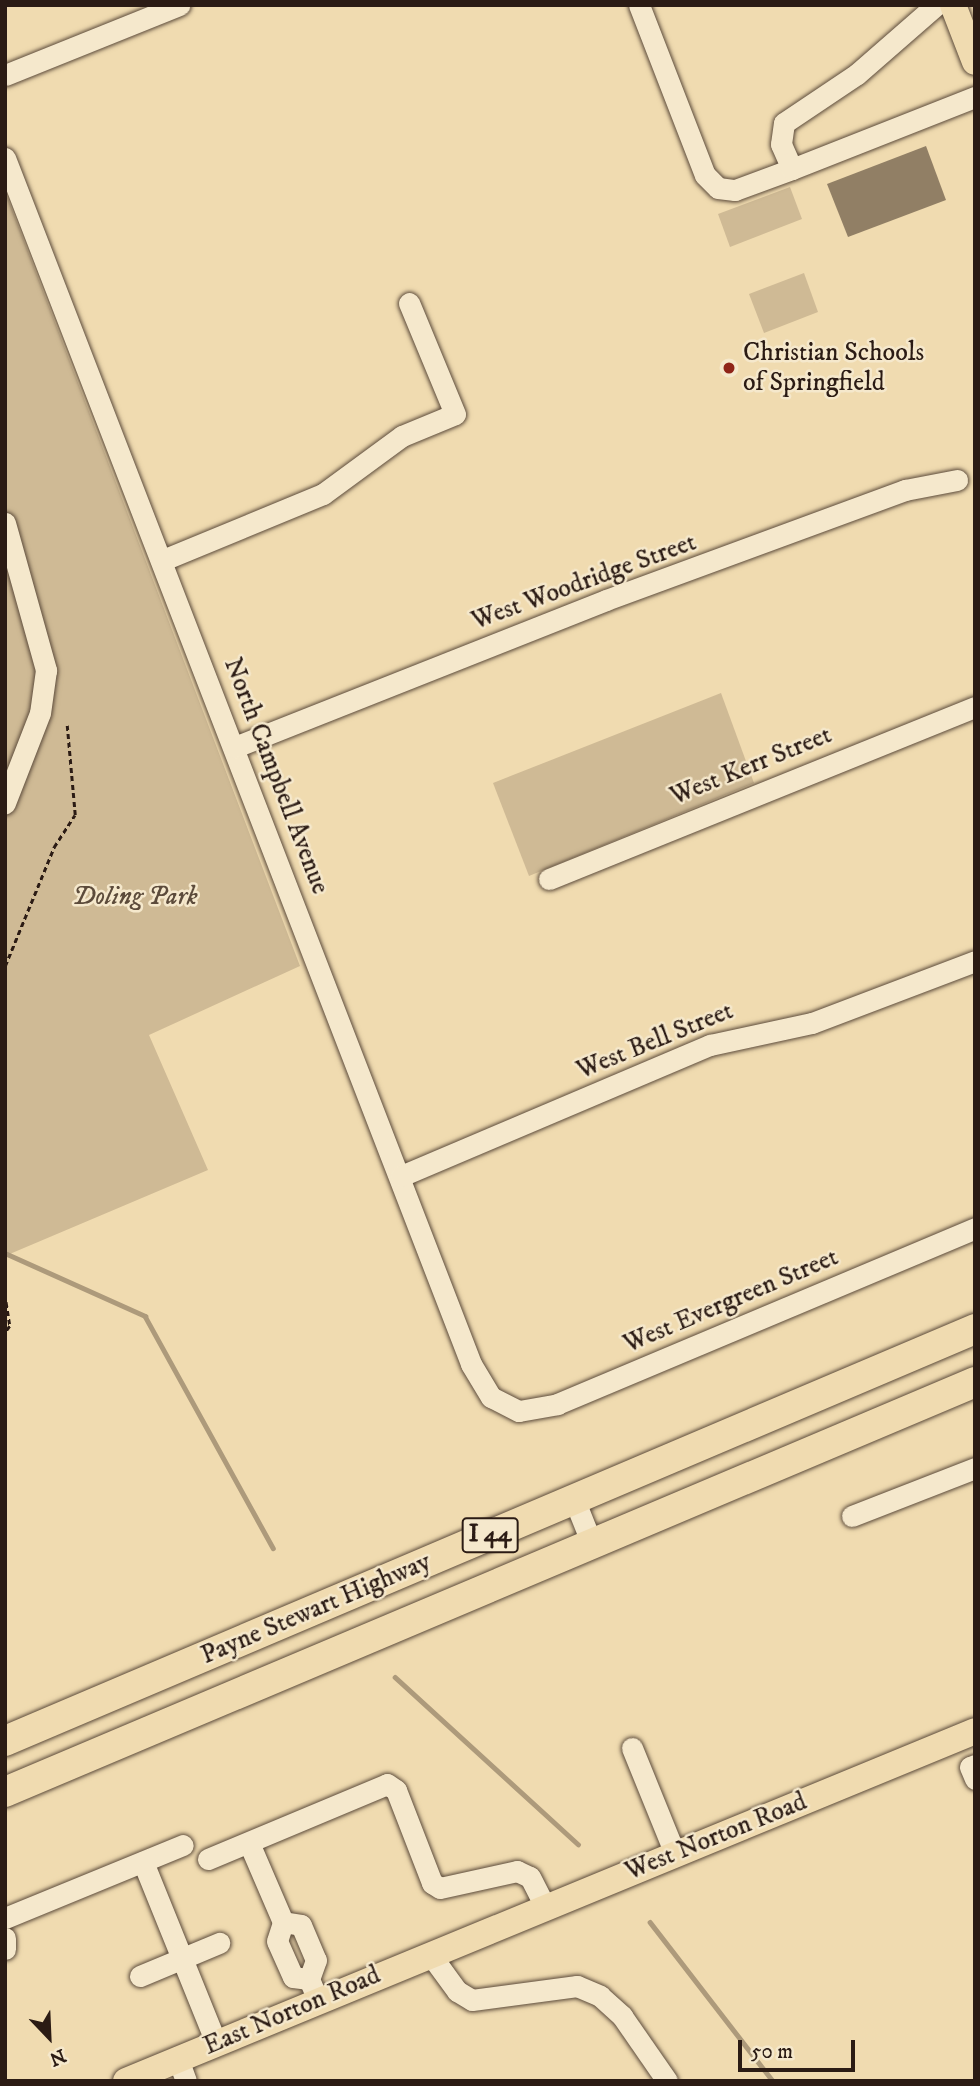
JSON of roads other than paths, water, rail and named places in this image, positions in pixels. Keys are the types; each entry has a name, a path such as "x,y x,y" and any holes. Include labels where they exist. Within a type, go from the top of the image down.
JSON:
{"highway":[{"name":"Payne Stewart Highway","path":"5,1741 975,1329"},
{"name":"Payne Stewart Highway","path":"5,1792 975,1382"}],"main road":[{"path":"953,5 975,62"},
{"name":"West Norton Road","path":"457,1942 975,1731"},
{"name":"East Norton Road","path":"126,2081 182,2070 216,2043 313,1990 430,1954 457,1942"}],"street":[{"path":"5,75 179,5"},
{"path":"639,5 709,180 735,190 975,97"},
{"path":"792,169 781,144 784,122 857,74 936,5"},
{"name":"North Campbell Avenue","path":"5,158 13,192 163,560 471,1364 505,1408"},
{"path":"163,560 323,494 402,436 455,414 409,303"},
{"name":"West Woodridge Street","path":"234,747 606,600 905,490 957,480"},
{"path":"5,523 46,670 40,713 5,803"},
{"name":"West Kerr Street","path":"549,879 975,707"},
{"name":"West Bell Street","path":"401,1176 710,1045 812,1023 975,961"},
{"name":"West Evergreen Street","path":"505,1408 556,1404 975,1228"},
{"path":"852,1516 975,1468"},
{"path":"574,1499 592,1544"},
{"path":"632,1748 675,1854"},
{"path":"975,1765 975,1779"},
{"path":"208,1859 387,1784 396,1790 432,1884 440,1888 517,1871 530,1877 545,1907"},
{"path":"249,1843 283,1922 301,1926 316,1960 313,1990"},
{"path":"5,1918 183,1845"},
{"path":"143,1862 216,2043"},
{"path":"5,1938 5,1949"},
{"path":"140,1976 219,1943"},
{"path":"430,1954 457,1991 472,2000 578,1986 600,1996 622,2016 667,2081"}],"waterway":[{"path":"5,1253 145,1316 273,1548"},
{"path":"395,1677 578,1844"},
{"path":"650,1922 773,2081"}],"place":[{"name":"Christian Schools of Springfield","path":"729,368"}],"park label":[{"name":"Doling Park","path":"135,897"}]}
